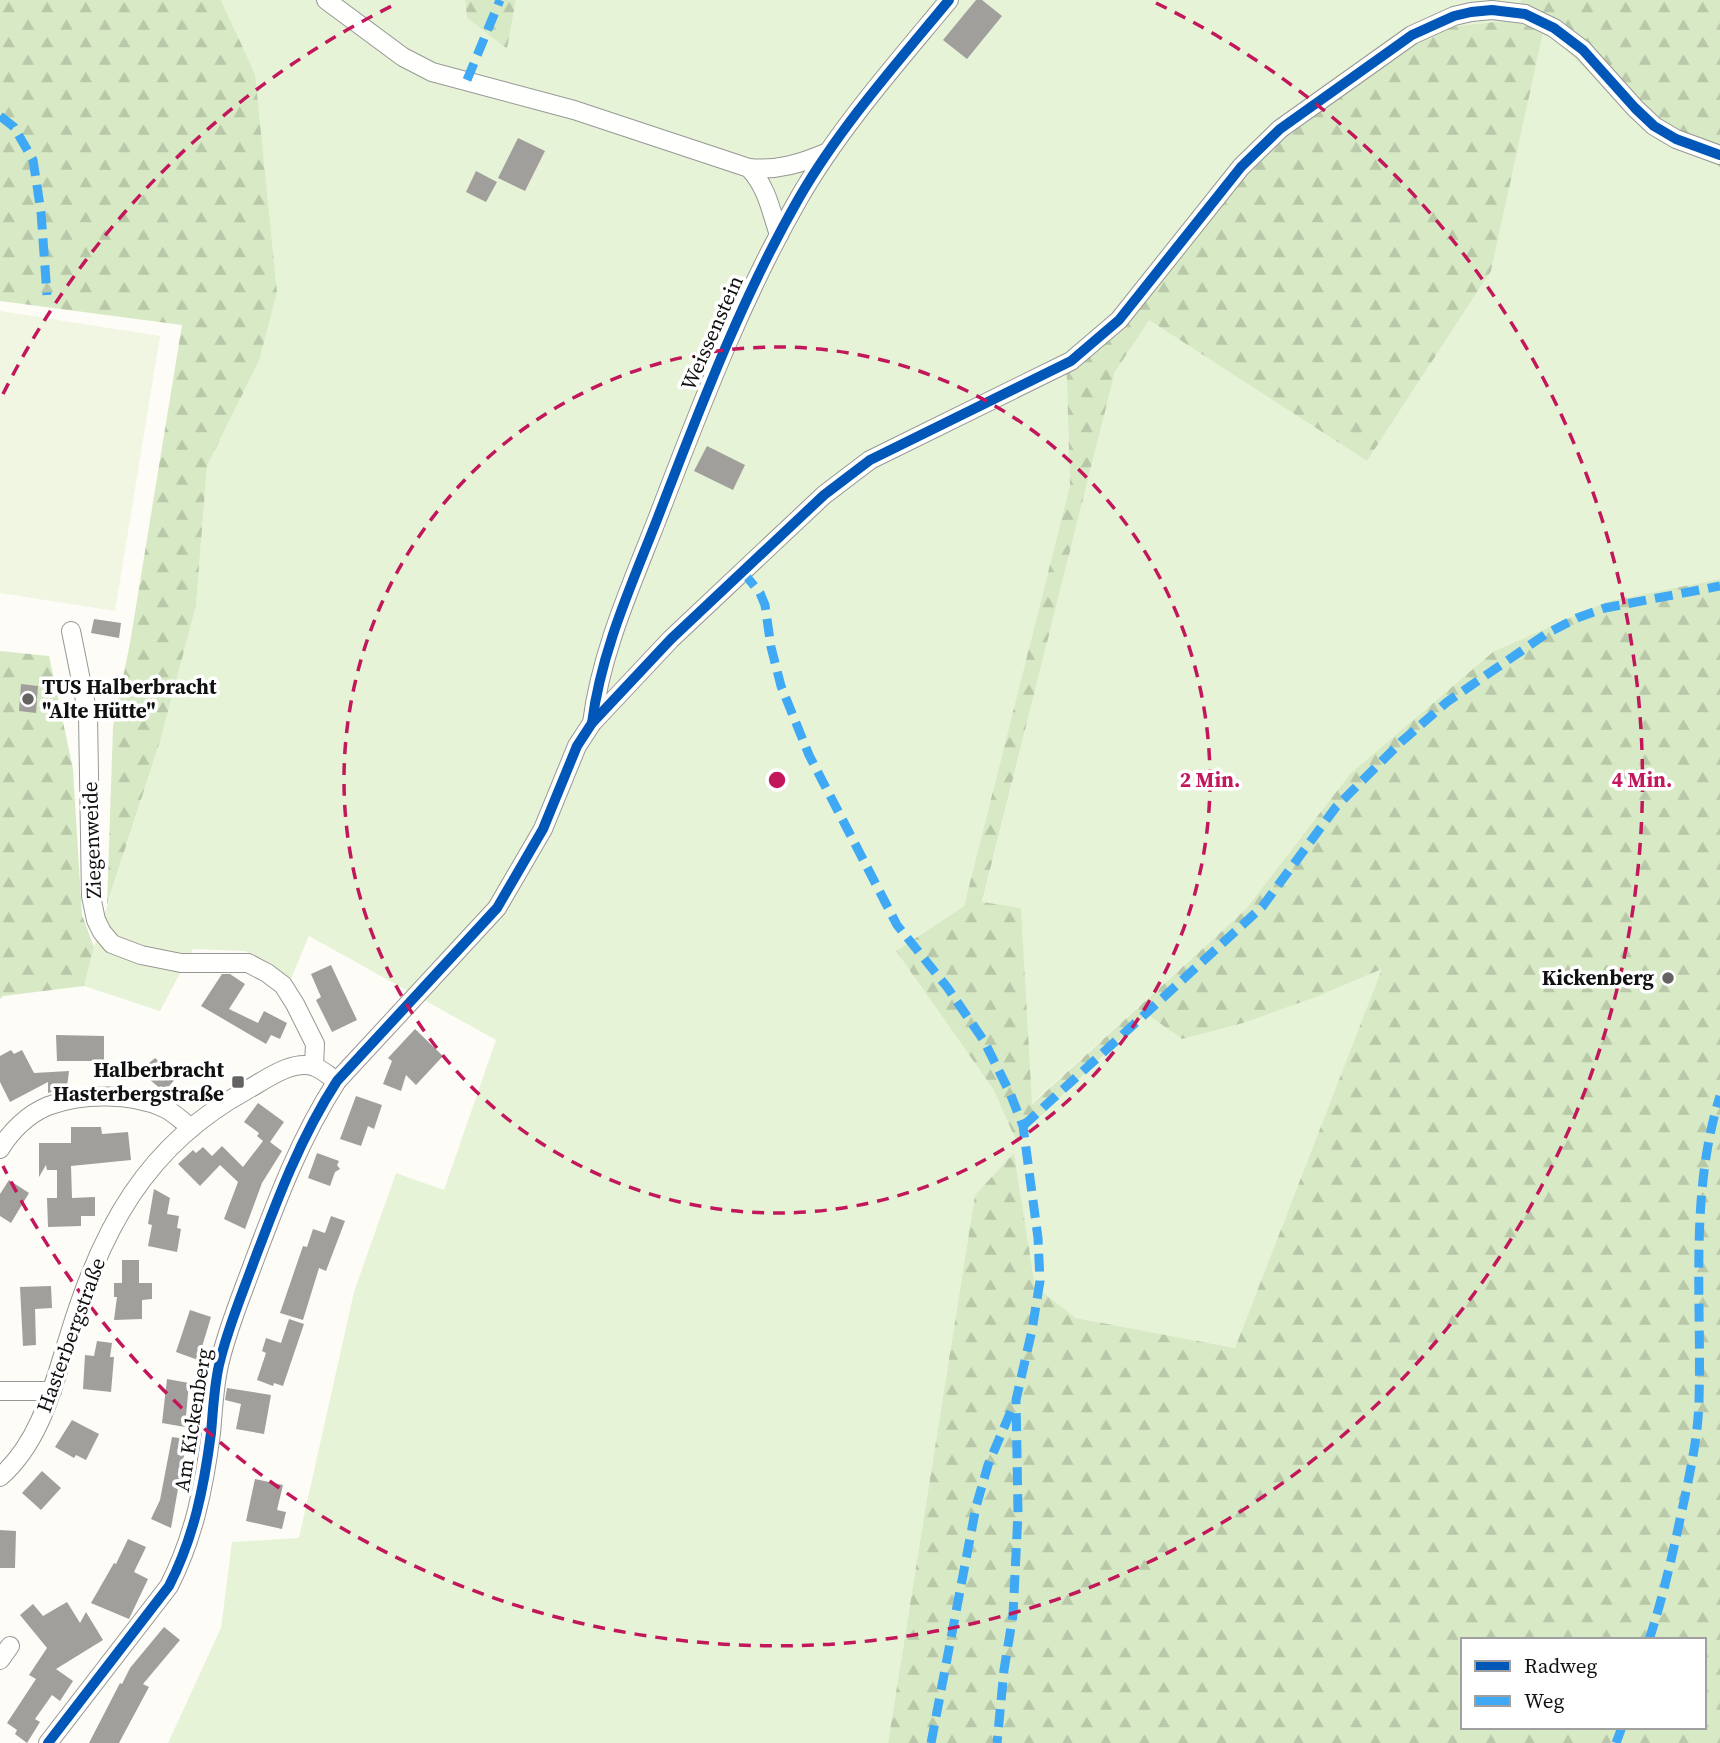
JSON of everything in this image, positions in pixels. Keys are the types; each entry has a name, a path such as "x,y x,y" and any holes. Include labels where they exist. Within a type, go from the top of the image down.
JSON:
{"street":[{"path":"326,0 403,57 432,72 574,110 749,168 781,168 828,152"},
{"name":"Weissenstein","path":"592,723 596,694 610,643 707,389 779,235 828,152 949,0"},
{"path":"592,723 671,639 824,495 870,460 1071,361 1119,320 1241,167 1280,129 1412,35 1454,16 1471,12 1492,10 1525,15 1554,28 1583,50 1635,108 1654,125 1676,139 1720,155"},
{"path":"749,168 766,193 779,235"},
{"name":"Ziegenweide","path":"71,631 88,715 91,896 96,920 102,932 112,944 141,955 181,963 248,962 267,973 282,985 295,1004 315,1044 314,1066"},
{"name":"Am Kickenberg","path":"48,1743 169,1586 182,1561 203,1490 219,1366 230,1327 288,1174 309,1128 337,1081 497,908 542,829 577,746 592,723"},
{"name":"Hasterbergstraße","path":"0,1477 26,1448 52,1391 84,1286 105,1241 145,1174 190,1127 235,1097 285,1069 299,1065 314,1066"},
{"path":"314,1066 337,1081"},
{"path":"0,1149 8,1136 24,1120 47,1106 97,1095 165,1108 190,1127"},
{"path":"0,1391 52,1391"}],"green space":[{"path":"0,0 221,0 255,74 277,292 259,361 207,466 196,606 161,738 107,905 113,727 130,643 182,325 0,301"},
{"path":"221,0 465,0 467,18 507,49 516,0 1521,0 1514,20 1114,311 1066,352 1070,485 964,906 896,951 993,1089 1016,1140 1148,1014 1182,1039 1284,1007 1383,968 1235,1348 1076,1318 1035,1286 1014,1154 975,1195 888,1743 168,1743 221,1628 232,1542 299,1538 354,1292 396,1173 444,1190 496,1040 309,936 290,981 270,965 245,951 193,949 160,1011 84,986 161,738 196,606 207,466 259,361 255,74"},
{"path":"465,0 516,0 507,49 467,18"},
{"path":"1521,0 1720,0 1720,167 1658,141 1544,28 1491,271 1367,461 1149,320 1115,372 982,902 1021,908 1032,1104 1245,910 1350,774 1493,652 1609,601 1720,579 1720,1743 888,1743 975,1195 1014,1153 1035,1286 1076,1318 1235,1348 1382,969 1243,1023 1182,1039 1147,1014 1016,1140 993,1089 896,951 964,906 1070,485 1066,352 1114,311 1241,170 1370,69 1440,28 1514,20"},
{"path":"1544,27 1658,141 1720,167 1720,579 1609,601 1350,774 1245,910 1031,1104 1021,908 982,903 1115,372 1149,319 1367,461 1491,271"},
{"path":"0,311 160,336 115,611 0,593"},
{"path":"0,651 49,656 73,769 82,915 94,947 84,986 3,996 0,999"}],"building":[{"path":"976,0 982,0 1002,16 967,59 943,40"},
{"path":"518,138 545,151 525,191 498,178"},
{"path":"476,171 497,182 486,202 466,192"},
{"path":"707,446 745,465 733,490 694,471"},
{"path":"94,619 121,623 119,638 91,633"},
{"name":"TUS Halberbracht \"Alte Hütte\"","path":"21,684 38,686 36,713 19,711"},
{"path":"331,965 357,1020 332,1032 316,1000 321,997 311,974"},
{"path":"222,974 230,974 245,984 229,1009 258,1023 264,1011 287,1023 280,1039 271,1035 266,1044 201,1006"},
{"path":"415,1029 443,1056 416,1085 406,1075 401,1091 383,1084 392,1061 388,1058"},
{"path":"56,1035 104,1036 104,1061 57,1061"},
{"path":"11,1050 14,1054 22,1050 34,1073 69,1071 67,1087 48,1093 48,1082 10,1102 0,1082 0,1056"},
{"path":"155,1058 177,1077 164,1092 140,1071"},
{"path":"356,1096 382,1105 374,1129 368,1126 361,1146 340,1139"},
{"path":"258,1103 284,1122 270,1142 282,1151 262,1183 245,1229 224,1219 238,1182 220,1165 200,1186 178,1164 193,1150 196,1153 203,1147 212,1156 222,1146 243,1167 263,1141 257,1136 259,1133 244,1122"},
{"path":"71,1127 101,1127 102,1134 128,1132 131,1160 71,1166 72,1198 95,1197 95,1216 81,1216 81,1226 48,1227 47,1198 57,1198 57,1170 47,1170 46,1165 39,1177 39,1143 71,1143"},
{"path":"317,1153 339,1161 337,1165 340,1169 335,1172 330,1186 308,1178"},
{"path":"9,1180 29,1193 11,1223 0,1216 0,1194"},
{"path":"154,1189 170,1198 167,1214 179,1216 177,1228 181,1229 177,1252 148,1246 152,1225 148,1224"},
{"path":"331,1216 345,1221 326,1271 319,1268 303,1320 280,1313 303,1246 307,1247 313,1229 325,1233"},
{"path":"122,1260 139,1260 139,1283 152,1283 152,1299 142,1300 142,1319 114,1320 117,1297 114,1297 114,1283 122,1283"},
{"path":"51,1286 52,1308 35,1309 36,1345 23,1346 20,1287"},
{"path":"190,1310 211,1317 198,1360 176,1352"},
{"path":"289,1319 304,1324 283,1386 274,1383 273,1386 257,1380 266,1353 262,1351 266,1338 281,1343"},
{"path":"97,1341 112,1343 110,1357 114,1357 111,1392 83,1389 85,1355 94,1356"},
{"path":"167,1379 189,1383 185,1427 162,1423"},
{"path":"227,1388 271,1395 264,1434 236,1429 241,1404 225,1400"},
{"path":"72,1420 99,1434 86,1460 76,1455 74,1458 55,1447"},
{"path":"172,1437 187,1439 171,1528 151,1519 160,1500"},
{"path":"42,1471 61,1488 41,1510 22,1493"},
{"path":"255,1479 283,1485 277,1510 286,1512 282,1529 246,1521"},
{"path":"0,1530 16,1531 15,1568 0,1568"},
{"path":"128,1539 146,1547 134,1572 148,1579 129,1619 91,1603 114,1563 116,1564"},
{"path":"67,1602 80,1623 86,1612 103,1640 56,1669 73,1681 60,1701 52,1695 35,1719 40,1722 27,1743 15,1734 17,1730 7,1723 36,1679 29,1675 47,1648 20,1615 33,1604 43,1616"},
{"path":"164,1627 180,1640 143,1684 149,1687 119,1743 89,1743 120,1683 122,1684 130,1668"}],"marked path":[{"path":"467,80 500,0"},
{"path":"0,116 14,127 33,160 41,212 47,295"},
{"path":"743,572 760,593 765,605 771,647 781,686 809,755 897,925 947,987 984,1041 1023,1126 1038,1238 1040,1281 1016,1400 1018,1513 1013,1615 1004,1670 997,1743"},
{"path":"1023,1126 1262,907 1336,807 1401,742 1447,702 1546,634 1577,618 1605,608 1720,586"},
{"path":"1650,1638 1672,1554 1696,1439 1699,1401 1701,1209 1710,1133 1720,1096"},
{"path":"931,1743 976,1507 988,1465 1014,1404"},
{"path":"1616,1743 1621,1729"}],"cycle path":[{"path":"592,723 602,670 628,593 706,395 758,275 799,198 832,146 949,0"},
{"path":"48,1743 169,1586 178,1568 191,1530 205,1473 216,1382 226,1339 280,1193 300,1147 324,1103 337,1081 497,908 543,829 577,746 592,723 671,639 824,495 870,460 1071,361 1119,320 1241,167 1280,129 1412,35 1454,16 1471,12 1492,10 1525,14 1554,28 1583,50 1654,126 1676,139 1720,155"}],"place":[{"name":"TUS Halberbracht \"Alte Hütte\"","path":"28,699"},
{"name":"Kickenberg","path":"1668,978"},
{"name":"Halberbracht Hasterbergstraße","path":"238,1082"}]}
